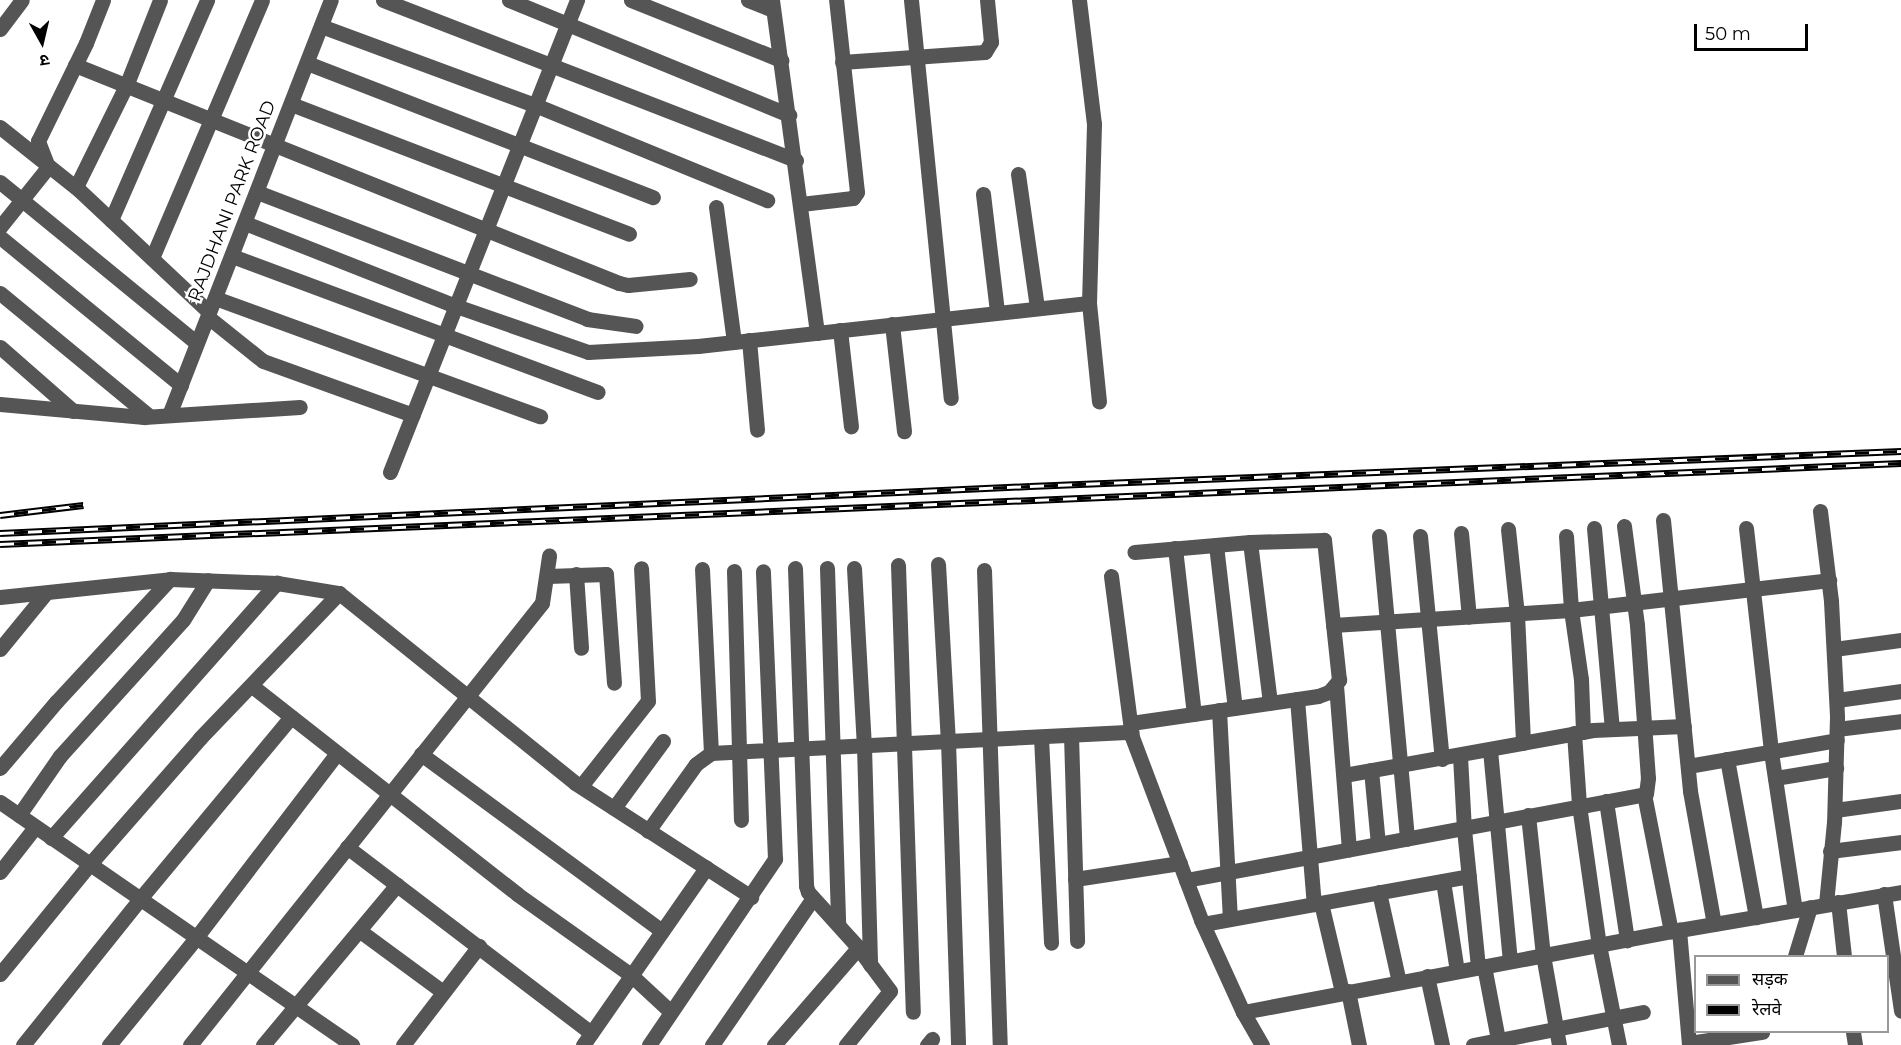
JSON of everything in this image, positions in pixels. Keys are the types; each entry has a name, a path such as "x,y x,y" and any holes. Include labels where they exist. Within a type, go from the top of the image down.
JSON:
{"street":[{"path":"0,29 22,0"},
{"path":"48,167 38,141 103,0"},
{"path":"76,188 126,86 160,0"},
{"path":"111,220 165,102 207,0"},
{"path":"152,258 262,0"},
{"name":"RAJDHANI PARK ROAD","path":"169,415 331,0"},
{"path":"383,0 796,160"},
{"path":"509,0 568,22 789,115"},
{"path":"390,472 577,0"},
{"path":"631,0 781,60"},
{"path":"748,0 772,5 796,160 817,333"},
{"path":"801,204 856,196 836,0"},
{"path":"911,0 945,318 951,398"},
{"path":"842,62 985,52 991,42 987,0"},
{"path":"1079,0 1094,124 1089,303 1099,401"},
{"path":"321,26 535,105 767,200"},
{"path":"307,63 653,197"},
{"path":"75,65 619,283 628,285 690,279"},
{"path":"291,104 629,234"},
{"path":"0,127 76,188 152,258 208,315 263,361 413,415"},
{"path":"0,227 48,167"},
{"path":"1018,174 1037,308"},
{"path":"0,182 197,343"},
{"path":"257,192 470,272 587,319 636,326"},
{"path":"983,194 997,312"},
{"path":"716,207 757,430"},
{"path":"245,223 456,306 588,352 741,341 1089,303"},
{"path":"0,237 181,385"},
{"path":"232,256 597,392"},
{"path":"0,293 149,416"},
{"path":"215,297 540,416"},
{"path":"892,324 904,431"},
{"path":"840,330 851,426"},
{"path":"0,347 73,411"},
{"path":"0,404 149,416 300,407"},
{"path":"1820,510 1837,699 1835,810 1830,851 1832,903 1844,955"},
{"path":"1664,520 1688,766 1714,924"},
{"path":"1624,526 1632,602 1637,625 1649,783 1646,794 1675,931 1689,1044 1756,1033"},
{"path":"1594,528 1612,728"},
{"path":"1746,528 1771,752 1802,908 1795,955"},
{"path":"1508,529 1517,614 1523,743"},
{"path":"1461,533 1469,617"},
{"path":"1379,536 1407,839"},
{"path":"1420,536 1442,759"},
{"path":"1566,536 1571,610 1581,679 1578,733 1579,805 1599,945 1619,1045"},
{"path":"648,831 696,764 703,756 711,753 1071,735 1131,728 1194,714 1318,696 1336,685 1339,680 1324,540 1250,542 1134,552"},
{"path":"1250,542 1270,703"},
{"path":"1216,545 1235,708"},
{"path":"1175,548 1194,714"},
{"path":"190,1045 542,603 548,576 549,556"},
{"path":"938,564 948,741 958,1045"},
{"path":"898,565 913,1012"},
{"path":"581,786 648,701 641,568"},
{"path":"795,568 805,882 813,898 858,948 890,991 846,1045"},
{"path":"827,568 838,924"},
{"path":"854,568 864,746 870,964"},
{"path":"702,569 711,753"},
{"path":"984,570 1000,1045"},
{"path":"734,571 741,820"},
{"path":"649,1045 775,859 764,572"},
{"path":"576,574 581,648"},
{"path":"548,576 606,574 614,683"},
{"path":"1111,576 1131,728 1203,924 1243,1012 1262,1045"},
{"path":"0,597 170,579 277,583 339,593 581,786 751,897"},
{"path":"0,768 56,702 170,579"},
{"path":"19,815 60,756 183,620 208,580"},
{"path":"1333,625 1571,610 1828,580"},
{"path":"51,837 277,583"},
{"path":"0,974 89,865 200,738 339,593"},
{"path":"0,649 45,594"},
{"path":"1834,649 1901,640"},
{"path":"1336,685 1349,849"},
{"path":"252,686 517,894 631,975 671,1012"},
{"path":"1837,699 1901,692"},
{"path":"1297,699 1310,856 1318,903 1359,1045"},
{"path":"1219,710 1230,919"},
{"path":"23,1045 139,900 291,717"},
{"path":"1688,766 1771,752 1901,721"},
{"path":"1344,775 1612,728 1684,726"},
{"path":"1071,735 1077,941"},
{"path":"1041,737 1051,943"},
{"path":"614,808 663,741"},
{"path":"1490,750 1510,961"},
{"path":"109,1045 195,939 337,753"},
{"path":"421,754 662,931"},
{"path":"1460,756 1469,876 1481,966 1498,1043"},
{"path":"1726,759 1756,916"},
{"path":"1775,778 1836,768"},
{"path":"1371,770 1378,844"},
{"path":"1186,880 1646,794"},
{"path":"1606,801 1627,939"},
{"path":"1835,810 1901,801"},
{"path":"0,802 351,1045"},
{"path":"1528,815 1544,955 1558,1038"},
{"path":"0,872 35,826"},
{"path":"1830,851 1901,842"},
{"path":"347,847 479,946 587,1039 706,868"},
{"path":"1075,879 1180,863"},
{"path":"1203,924 1469,876"},
{"path":"1443,881 1456,971"},
{"path":"263,1045 294,1005 398,885"},
{"path":"1379,892 1399,982"},
{"path":"1243,1012 1627,939 1901,892"},
{"path":"1884,894 1901,1011"},
{"path":"713,1045 813,898"},
{"path":"360,931 443,992"},
{"path":"403,1045 479,946"},
{"path":"774,1045 858,948"},
{"path":"1427,976 1442,1045"},
{"path":"1473,1045 1558,1038 1614,1018 1643,1012"}],"railway":[{"path":"0,533 1030,486 1901,451"},
{"path":"0,544 1901,463"},
{"path":"0,515 83,505"}]}
